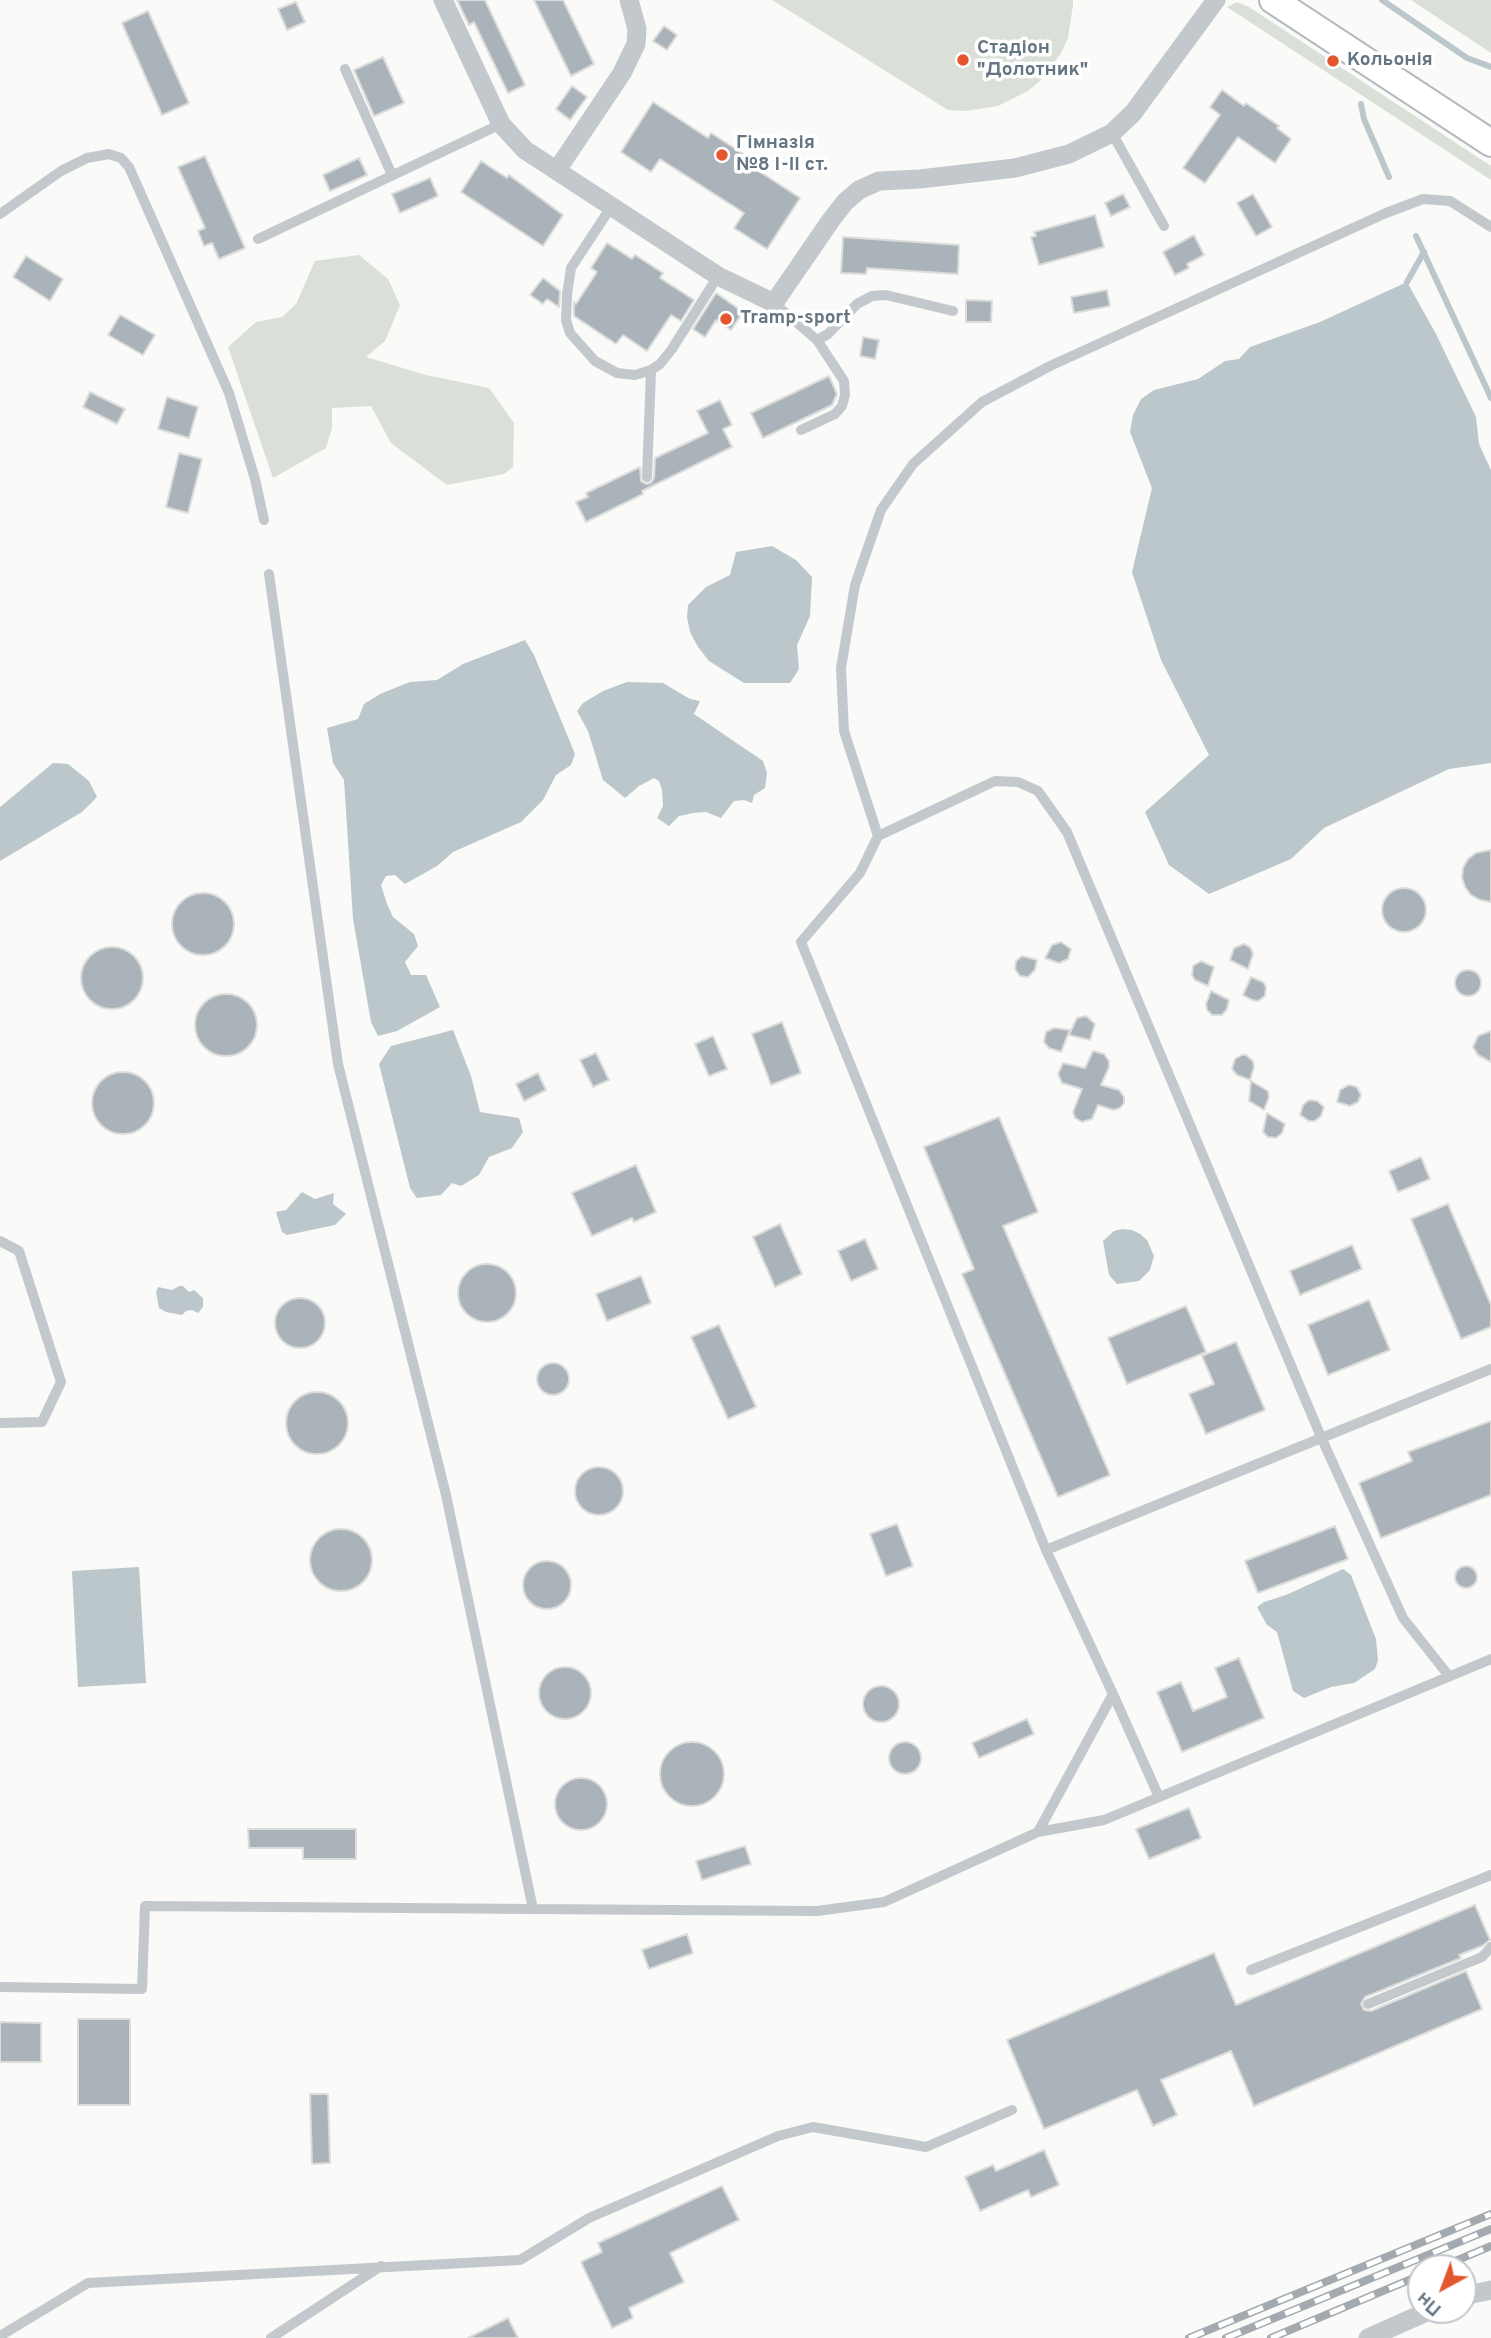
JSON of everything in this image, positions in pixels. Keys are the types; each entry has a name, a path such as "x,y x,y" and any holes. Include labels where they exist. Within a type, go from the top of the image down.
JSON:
{"main road":[{"path":"1273,0 1491,142"}],"street":[{"path":"443,0 501,124 525,150 719,276 774,303 831,220 859,190 879,181 1015,168 1069,154 1112,133 1133,113 1216,0"},
{"path":"557,170 622,74 636,44 637,29 629,0"},
{"path":"1368,2338 1407,2321"}],"lane":[{"path":"345,69 392,175"},
{"path":"258,239 501,124"},
{"path":"1112,133 1164,226"},
{"path":"0,214 61,171 86,158 109,154 121,158 129,167 229,393 255,479 264,520"},
{"path":"878,836 844,731 841,668 855,585 881,510 913,464 982,402 1050,366 1386,213 1423,199 1450,201 1491,227"},
{"path":"611,207 572,268 567,294 566,320 570,333 595,361 617,373 635,375 660,364 719,276"},
{"path":"817,340 828,334 857,304 872,296 886,295 954,311"},
{"path":"774,303 817,340 844,381 845,395 842,406 835,414 801,430"},
{"path":"647,477 651,370"},
{"path":"269,574 338,1064 446,1496 533,1909"},
{"path":"1159,1797 1046,1550 801,942 860,873 878,836 995,781 1018,782 1038,791 1067,832 1321,1437 1403,1618 1449,1676"},
{"path":"0,1241 19,1251 61,1381 42,1422 0,1423"},
{"path":"1046,1550 1491,1369"},
{"path":"0,1987 142,1989 145,1906 817,1911 884,1902 1038,1832 1104,1820 1491,1659"},
{"path":"1038,1832 1113,1694"},
{"path":"1251,1970 1491,1875"},
{"path":"1368,2004 1482,1957 1491,1947"},
{"path":"0,2336 88,2283 520,2260 589,2218 778,2136 813,2127 926,2147 1012,2110"},
{"path":"271,2338 382,2266"}],"shaded area":[{"name":"Стадіон \"Долотник\"","path":"772,0 1073,0 1073,5 1068,38 1061,53 1041,80 1028,91 998,106 965,111 948,110"},
{"path":"1411,0 1491,0 1491,53"},
{"path":"1237,2 1249,7 1491,166 1491,180 1227,7"},
{"path":"359,255 388,279 400,305 385,341 366,357 426,375 489,388 514,423 513,467 504,474 447,485 391,443 371,406 332,408 332,428 326,448 273,478 228,347 256,322 282,317 296,304 315,261"},
{"path":"1407,282 1436,334 1476,417 1479,444 1491,470 1491,763 1449,769 1324,828 1291,859 1209,894 1169,865 1145,812 1209,755 1161,660 1132,572 1152,488 1130,432 1133,415 1141,399 1154,390 1198,379 1225,361 1239,359 1250,347 1320,322"},
{"path":"772,546 796,560 812,577 810,616 797,645 799,669 790,683 744,683 709,661 698,647 690,632 688,605 706,587 730,575 736,552"},
{"path":"525,640 534,655 575,754 571,765 556,775 543,800 521,822 453,852 437,866 405,884 395,875 386,876 381,885 387,904 393,917 414,934 418,946 405,962 411,975 426,975 440,1007 397,1031 378,1036 371,1022 353,919 344,780 333,763 327,728 358,719 364,704 380,694 410,682 437,680 463,664"},
{"path":"627,682 663,683 690,699 700,701 694,714 763,761 767,773 765,788 754,795 752,803 734,801 721,818 706,812 693,813 679,816 669,826 657,818 663,806 659,781 654,778 625,798 603,780 588,731 577,711 583,703 603,691"},
{"path":"53,763 68,764 89,781 97,797 82,812 0,861 0,807"},
{"path":"453,1030 471,1076 480,1112 519,1118 523,1132 512,1148 489,1157 479,1175 461,1186 452,1183 441,1195 417,1198 410,1188 379,1064 391,1046"},
{"path":"302,1192 315,1199 334,1193 333,1204 346,1214 335,1225 287,1235 282,1232 276,1212 286,1210"},
{"path":"1122,1229 1140,1234 1147,1240 1154,1256 1150,1270 1139,1281 1117,1284 1109,1275 1103,1241 1114,1231"},
{"path":"179,1286 189,1292 194,1290 203,1298 203,1307 198,1313 192,1310 182,1315 159,1308 156,1292 158,1287 172,1290"},
{"path":"139,1567 146,1683 78,1687 72,1571"},
{"path":"1343,1569 1351,1575 1376,1639 1378,1660 1375,1669 1354,1683 1331,1687 1304,1698 1293,1691 1277,1632 1267,1625 1257,1607"}],"building":[{"path":"457,0 485,0 525,85 508,93 474,22 469,25"},
{"path":"534,0 563,0 594,64 571,76"},
{"path":"296,2 305,22 287,30 278,9"},
{"path":"148,11 189,103 162,115 122,23"},
{"path":"664,26 677,35 667,50 653,41"},
{"path":"383,57 404,103 374,116 354,70"},
{"path":"572,86 587,97 570,120 556,109"},
{"path":"1222,90 1279,126 1277,128 1291,139 1275,163 1238,137 1205,183 1183,168 1220,115 1210,107"},
{"path":"653,102 708,138 711,133 748,157 745,162 800,198 767,249 734,228 744,213 660,159 651,172 621,152"},
{"path":"205,156 245,248 219,259 212,243 204,246 198,231 205,228 178,167"},
{"path":"359,158 367,175 330,191 323,175"},
{"path":"481,161 507,178 509,175 563,215 543,246 461,192"},
{"path":"430,178 438,196 400,213 392,194"},
{"path":"1123,194 1130,207 1111,216 1105,203"},
{"path":"1253,194 1272,227 1256,236 1237,203"},
{"path":"1095,215 1104,247 1039,265 1031,237 1036,236 1034,232"},
{"path":"1194,235 1204,255 1187,264 1189,268 1175,275 1163,252"},
{"path":"843,237 959,245 958,274 867,268 866,274 841,273"},
{"path":"607,243 632,259 635,255 663,273 660,278 694,300 681,321 671,315 647,351 623,335 616,344 574,316 574,302 576,304 597,272 591,268"},
{"path":"26,256 63,279 50,301 13,277"},
{"path":"543,278 560,291 559,307 547,299 543,304 530,295"},
{"path":"1107,290 1110,306 1074,313 1071,297"},
{"path":"716,293 743,312 731,330 716,320 705,337 693,329"},
{"path":"966,300 992,301 991,322 966,322"},
{"path":"120,315 155,335 143,355 108,335"},
{"path":"863,337 879,340 875,359 860,356"},
{"path":"829,376 837,394 832,405 763,438 751,413"},
{"path":"90,392 125,409 117,424 83,407"},
{"path":"167,397 198,407 189,438 158,429"},
{"path":"720,400 732,425 723,429 732,447 586,522 576,502 588,497 586,493 640,467 641,481 651,483 654,478 655,458 708,433 697,411"},
{"path":"179,453 202,459 188,513 166,507"},
{"path":"1491,850 1491,902 1471,895 1462,878 1468,859 1476,853"},
{"path":"1404,888 1419,895 1426,910 1419,925 1404,932 1389,925 1382,910 1389,895"},
{"path":"203,893 225,902 234,924 225,946 203,955 181,946 172,924 181,902"},
{"path":"1061,942 1071,949 1068,959 1059,963 1045,958 1052,945"},
{"path":"1244,944 1250,947 1253,954 1248,969 1230,960 1234,948"},
{"path":"112,947 134,956 143,978 134,1000 112,1009 90,1000 81,978 90,956"},
{"path":"1022,956 1037,960 1035,970 1028,977 1020,976 1015,969 1016,961"},
{"path":"1201,961 1214,967 1208,986 1195,980 1192,975 1193,966"},
{"path":"1468,970 1477,974 1481,983 1477,992 1468,996 1459,992 1455,983 1459,974"},
{"path":"1251,977 1263,982 1266,987 1265,996 1258,1001 1243,995"},
{"path":"1211,991 1229,1000 1222,1015 1212,1015 1207,1010 1206,1004"},
{"path":"226,994 248,1003 257,1025 248,1047 226,1056 204,1047 195,1025 204,1003"},
{"path":"1086,1016 1095,1024 1090,1040 1069,1035 1077,1018"},
{"path":"782,1022 801,1073 771,1085 752,1034"},
{"path":"1054,1028 1070,1030 1061,1052 1049,1048 1044,1042 1046,1032"},
{"path":"1491,1031 1491,1062 1478,1055 1473,1047 1478,1036"},
{"path":"713,1036 727,1069 709,1076 695,1044"},
{"path":"1093,1051 1104,1054 1109,1061 1101,1085 1119,1090 1124,1097 1124,1103 1114,1110 1098,1105 1092,1119 1082,1122 1075,1118 1073,1112 1082,1089 1062,1083 1058,1074 1063,1063 1085,1068"},
{"path":"596,1053 609,1080 593,1087 580,1060"},
{"path":"1242,1055 1253,1061 1250,1080 1237,1075 1232,1069 1235,1059"},
{"path":"123,1072 145,1081 154,1103 145,1125 123,1134 101,1125 92,1103 101,1081"},
{"path":"538,1073 546,1090 524,1101 516,1084"},
{"path":"1251,1081 1268,1091 1269,1097 1264,1110 1249,1101"},
{"path":"1349,1085 1357,1087 1361,1095 1358,1102 1350,1106 1337,1102 1340,1090"},
{"path":"1309,1100 1317,1101 1324,1107 1321,1116 1315,1121 1309,1121 1300,1115 1303,1105"},
{"path":"1267,1113 1285,1124 1282,1133 1276,1138 1268,1137 1263,1132"},
{"path":"999,1117 1038,1212 1003,1226 1110,1475 1058,1497 962,1274 974,1269 924,1147"},
{"path":"1421,1157 1430,1179 1398,1192 1389,1171"},
{"path":"636,1165 656,1212 634,1222 632,1218 592,1236 572,1193"},
{"path":"1448,1204 1491,1305 1491,1327 1461,1339 1411,1219"},
{"path":"780,1224 802,1274 775,1287 753,1237"},
{"path":"865,1239 878,1269 851,1281 838,1251"},
{"path":"1352,1245 1362,1269 1300,1295 1290,1271"},
{"path":"487,1264 503,1269 511,1277 516,1293 511,1309 503,1317 487,1322 471,1317 463,1309 458,1293 463,1277 471,1269"},
{"path":"641,1276 651,1303 607,1321 596,1294"},
{"path":"300,1298 318,1305 325,1323 318,1341 300,1348 282,1341 275,1323 282,1305"},
{"path":"1369,1300 1390,1350 1328,1375 1308,1325"},
{"path":"1186,1306 1206,1352 1127,1384 1108,1338"},
{"path":"719,1325 756,1407 728,1419 691,1337"},
{"path":"1236,1342 1265,1410 1206,1434 1189,1394 1214,1384 1202,1356"},
{"path":"553,1363 564,1368 569,1379 564,1390 553,1395 542,1390 537,1379 542,1368"},
{"path":"317,1392 339,1401 348,1423 339,1445 317,1454 295,1445 286,1423 295,1401"},
{"path":"1491,1421 1491,1495 1381,1538 1359,1483 1412,1461 1408,1452"},
{"path":"599,1467 616,1474 623,1491 616,1508 599,1515 582,1508 575,1491 582,1474"},
{"path":"897,1524 913,1566 886,1576 870,1534"},
{"path":"1335,1526 1348,1559 1258,1593 1245,1561"},
{"path":"341,1529 363,1538 372,1560 363,1582 341,1591 319,1582 310,1560 319,1538"},
{"path":"547,1561 564,1568 571,1585 564,1602 547,1609 530,1602 523,1585 530,1568"},
{"path":"1466,1566 1474,1569 1477,1577 1474,1585 1466,1588 1458,1585 1455,1577 1458,1569"},
{"path":"1239,1658 1264,1718 1182,1752 1157,1692 1181,1682 1193,1711 1227,1697 1215,1668"},
{"path":"565,1667 575,1669 583,1675 589,1683 589,1703 583,1711 575,1717 565,1719 555,1717 547,1711 541,1703 539,1693 541,1683 547,1675 555,1669"},
{"path":"881,1686 894,1691 899,1704 894,1717 881,1722 868,1717 863,1704 868,1691"},
{"path":"1027,1719 1034,1734 979,1758 972,1743"},
{"path":"686,1742 698,1742 715,1751 722,1762 722,1786 715,1797 698,1806 686,1806 674,1801 665,1792 660,1780 660,1768 665,1756 674,1747"},
{"path":"905,1742 916,1747 921,1758 916,1769 905,1774 894,1769 889,1758 894,1747"},
{"path":"581,1778 600,1785 607,1804 600,1823 581,1830 562,1823 555,1804 562,1785"},
{"path":"1189,1808 1201,1838 1149,1859 1136,1829"},
{"path":"248,1829 356,1829 356,1859 303,1859 303,1848 249,1848"},
{"path":"745,1846 751,1864 702,1880 696,1861"},
{"path":"1475,1905 1490,1940 1459,1955 1461,1958 1365,1997 1361,2004 1364,2010 1371,2011 1466,1971 1482,2009 1254,2106 1231,2051 1161,2080 1177,2115 1153,2126 1137,2090 1044,2129 1007,2040 1214,1953 1236,2005"},
{"path":"687,1934 693,1953 649,1969 642,1950"},
{"path":"78,2019 130,2019 130,2105 78,2105"},
{"path":"0,2022 41,2023 41,2062 0,2062"},
{"path":"310,2094 328,2094 330,2163 312,2164"},
{"path":"1044,2150 1059,2185 1031,2197 1028,2190 980,2211 965,2177 993,2165 996,2171"},
{"path":"722,2186 739,2220 670,2253 684,2282 629,2308 633,2318 612,2328 581,2262 602,2252 598,2243"},
{"path":"508,2318 518,2338 468,2338"}],"waterway":[{"path":"1382,0 1467,58 1491,67"},
{"path":"1361,104 1364,119 1389,177"},
{"path":"1416,236 1491,398"},
{"path":"1407,282 1424,252"}],"railway":[{"path":"1189,2338 1491,2214"},
{"path":"1226,2338 1491,2229"},
{"path":"1472,2254 1491,2246"},
{"path":"1271,2338 1407,2281"}],"place":[{"name":"Стадіон \"Долотник\"","path":"963,60"},
{"name":"Кольонія","path":"1333,61"},
{"name":"Гімназія №8 I-II ст.","path":"722,155"},
{"name":"Tramp-sport","path":"726,319"}]}
